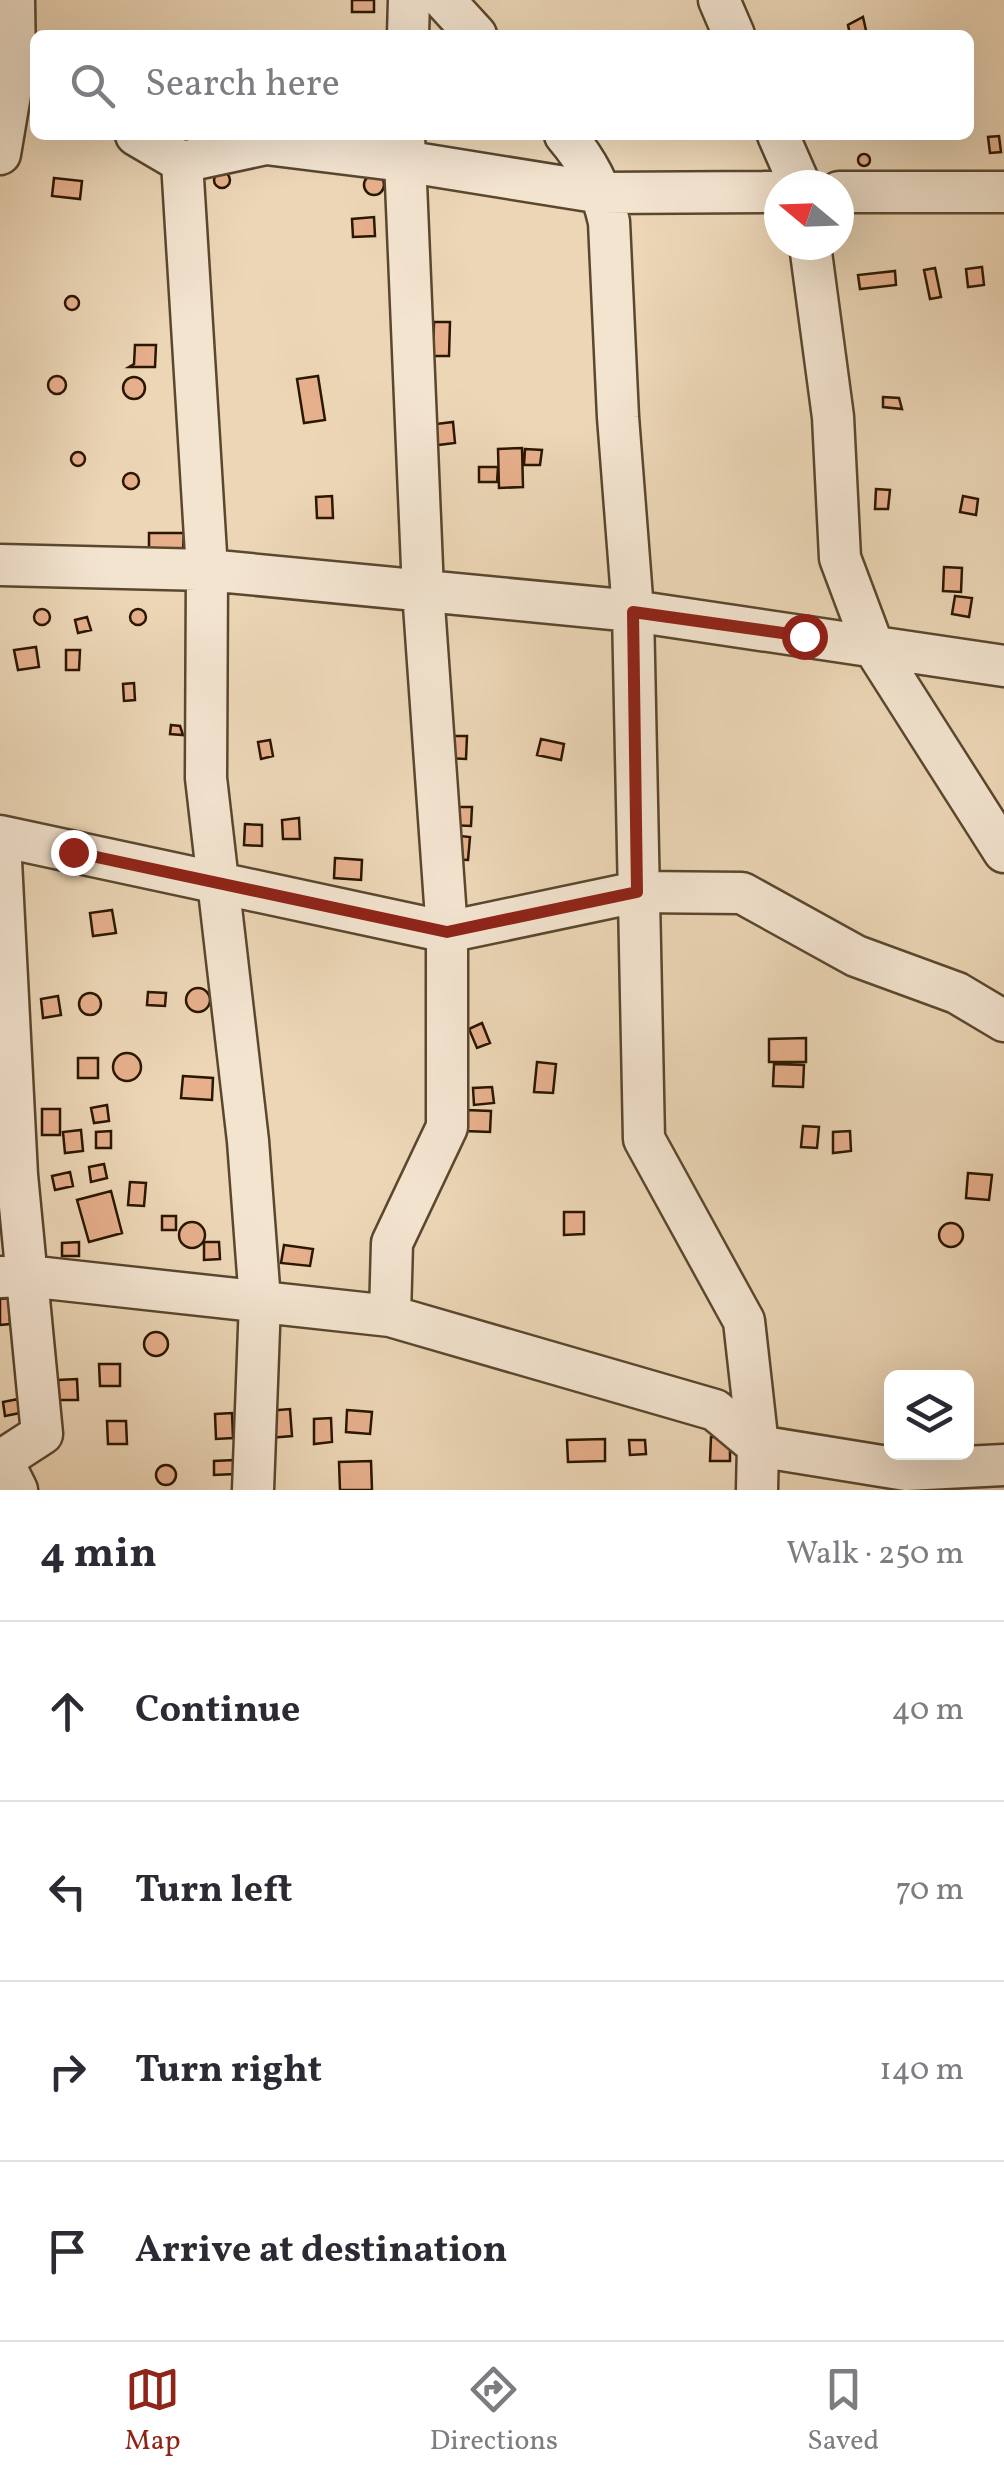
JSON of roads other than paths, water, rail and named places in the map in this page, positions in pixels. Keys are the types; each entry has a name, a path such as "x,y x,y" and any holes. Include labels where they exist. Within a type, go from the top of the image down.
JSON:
{"street":[{"path":"0,154 25,70 14,0"},
{"path":"408,30 409,0"},
{"path":"444,0 471,30"},
{"path":"719,0 732,30"},
{"path":"145,140 182,162 266,144 403,148 602,192 764,192"},
{"path":"569,140 586,159 602,192 609,222 633,612 644,1139 744,1321 758,1446 757,1490"},
{"path":"780,140 793,170"},
{"path":"390,1316 392,1243 446,1127 447,932 423,591 403,148"},
{"path":"182,162 206,570 206,778 248,1140 260,1301 253,1490"},
{"path":"854,192 1004,192"},
{"path":"812,260 833,417 840,558 873,646 1004,852"},
{"path":"0,565 206,570 633,612 1004,666"},
{"path":"6,1470 42,1434 13,1276 17,1174 5,1008 0,839 447,932 637,892 742,893 856,956 956,994 1004,1021"},
{"path":"13,1276 390,1316 714,1410 758,1446 906,1470 1004,1465"}]}
